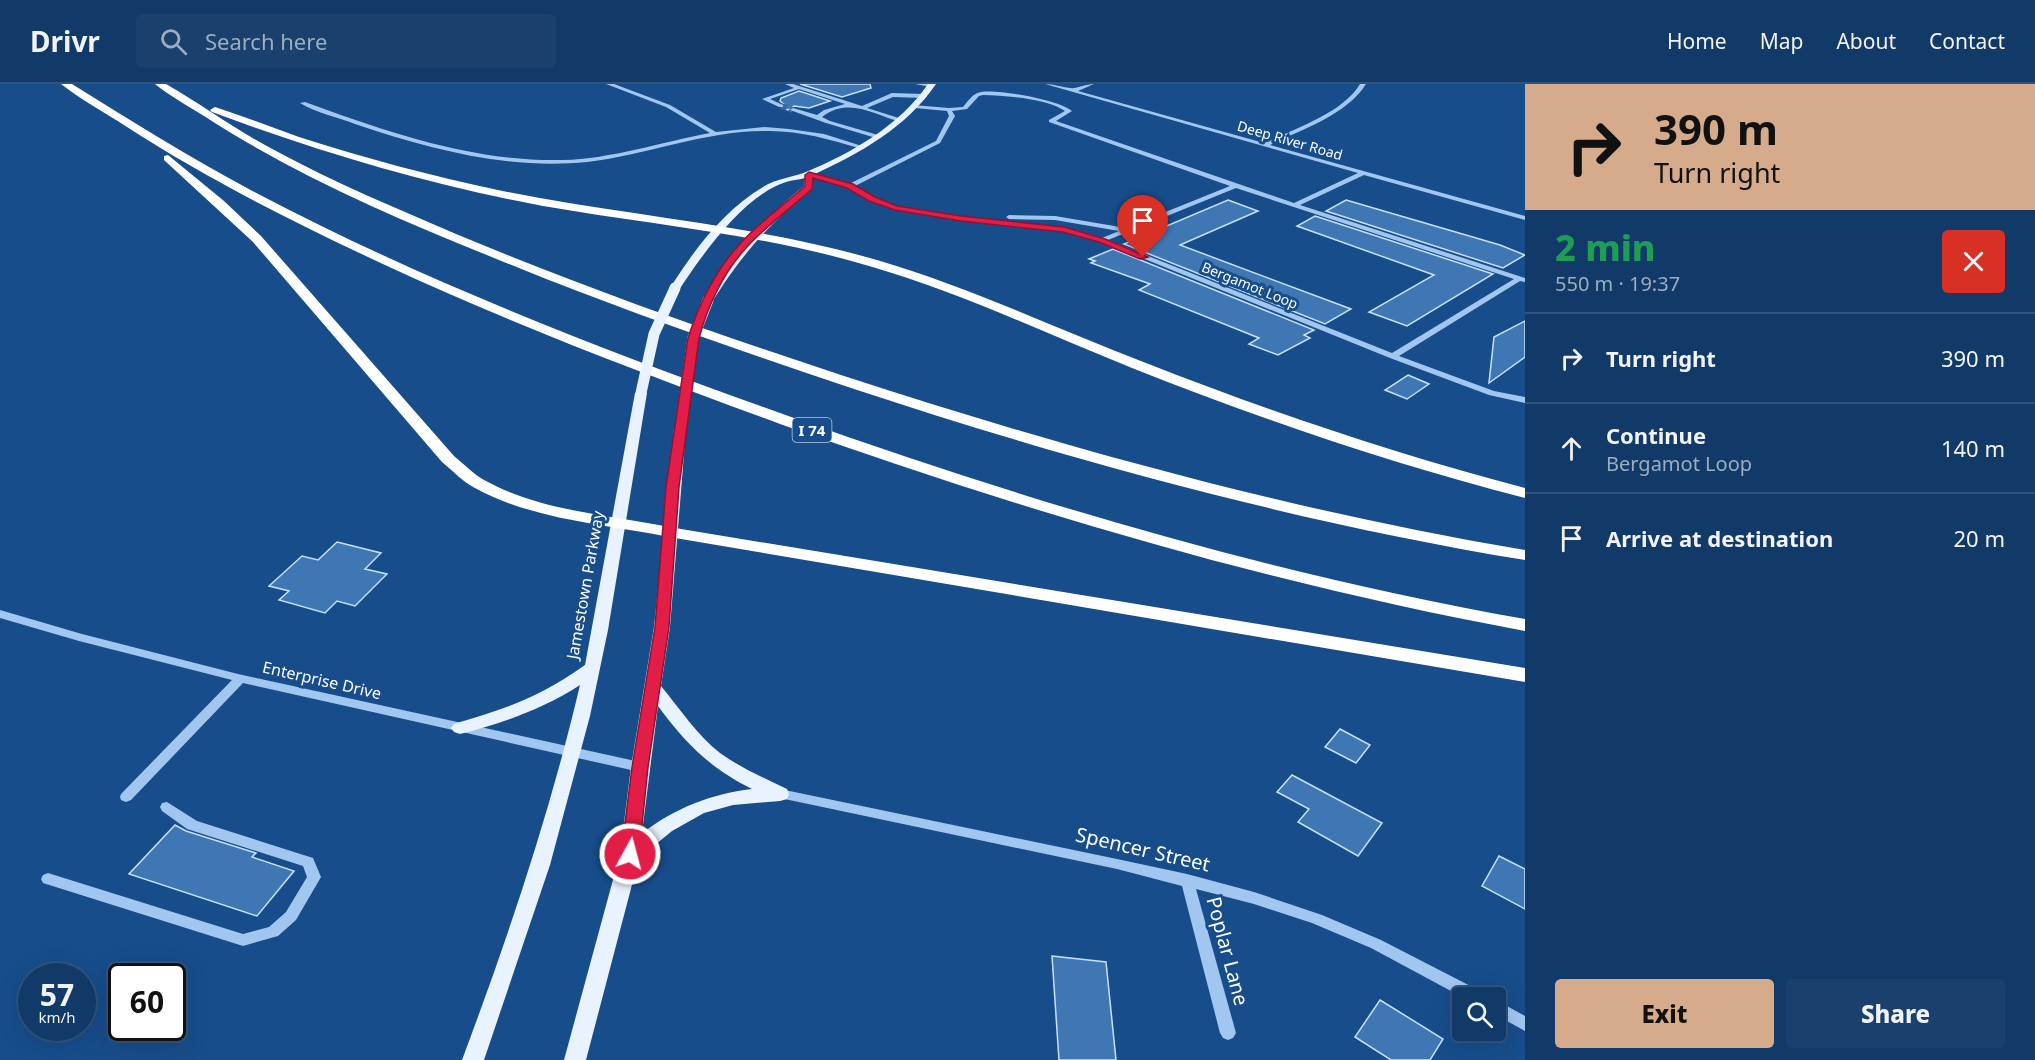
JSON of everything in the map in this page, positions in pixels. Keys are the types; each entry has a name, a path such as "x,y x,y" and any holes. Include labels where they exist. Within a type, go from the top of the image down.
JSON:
{"highway":[{"name":"I 74","path":"66,84 136,131 246,193 407,271 605,353 791,423 997,492 1212,556 1412,604 1525,625"},
{"path":"160,84 272,153 407,217 590,292 746,348 933,410 1155,476 1321,517 1525,555"},
{"path":"181,97 320,148 405,172 560,205 721,228 837,252 891,268 1288,423 1381,454 1525,493"},
{"path":"136,131 220,203 257,239 432,442 464,473 478,484 517,500 669,532 1525,675"}],"main road":[{"name":"Jamestown Parkway","path":"473,1060 531,900 573,752 606,603 618,521 654,334 675,288 695,258 721,228 745,206 781,181 809,175 876,136 900,120 932,85"},
{"path":"575,1060 630,854 640,767 662,627 680,429 693,338 708,300 730,262 755,235 809,187 809,175"},
{"path":"460,728 523,711 566,688 593,667"},
{"path":"654,689 705,750 737,772 780,794"},
{"path":"630,854 657,830 694,808 715,800 738,796 780,794"}],"street":[{"path":"609,84 668,106 717,134"},
{"path":"788,84 900,120"},
{"path":"918,84 932,85"},
{"name":"Deep River Road","path":"1048,84 1525,218"},
{"path":"1072,91 1091,84"},
{"path":"1265,145 1350,101 1363,84"},
{"path":"781,106 765,99 798,87"},
{"path":"915,106 949,110 965,108 976,95 983,93 1039,100 1068,109 1069,111 1051,121 1236,186 1522,279"},
{"path":"862,108 892,95 924,96"},
{"path":"303,103 402,137 489,156 532,161 561,162 608,157 717,134 764,129 813,133 859,146"},
{"path":"819,118 819,114 851,104"},
{"path":"793,110 876,136"},
{"path":"850,186 938,142 952,116 949,110"},
{"path":"1294,205 1363,173"},
{"name":"Bergamot Loop","path":"809,175 850,186 872,199 895,208 1064,229 1102,240 1393,356 1492,393 1525,400"},
{"path":"1102,240 1236,186"},
{"path":"1515,215 1525,208"},
{"path":"1009,217 1055,218 1126,230"},
{"path":"1393,356 1522,279"},
{"name":"Enterprise Drive","path":"0,614 241,678 640,767"},
{"path":"126,797 241,678"},
{"name":"Spencer Street","path":"780,794 1187,880 1254,898 1376,944 1458,987"},
{"path":"48,879 243,940 273,932 291,916 314,877 308,862 192,825 167,807"},
{"name":"Poplar Lane","path":"1187,880 1228,1033"},
{"path":"1506,1013 1525,1024"}],"building":[{"path":"800,84 870,84 871,88 842,97"},
{"path":"799,91 830,101 809,108 794,106 788,110 785,109 785,105 780,101 781,98"},
{"path":"1228,200 1258,211 1180,245 1351,309 1325,324 1124,244"},
{"path":"1346,200 1500,245 1525,255 1503,268 1326,211"},
{"path":"1315,216 1493,274 1407,326 1369,312 1434,275 1297,226"},
{"path":"1113,249 1314,330 1304,335 1310,338 1278,355 1249,344 1259,338 1139,290 1150,284 1091,263 1095,261 1089,259"},
{"path":"1525,321 1525,357 1489,383 1494,337"},
{"path":"1408,375 1429,384 1407,399 1385,390"},
{"path":"337,542 381,553 365,569 387,574 355,606 337,601 325,613 279,600 289,591 269,586 302,556 318,560"},
{"path":"1340,729 1370,745 1356,763 1325,747"},
{"path":"1292,775 1382,823 1358,856 1298,822 1309,809 1277,792"},
{"path":"175,825 186,831 256,853 252,857 294,871 257,916 129,874"},
{"path":"1499,856 1525,869 1525,909 1482,886"},
{"path":"1052,956 1106,962 1116,1060 1059,1060"},
{"path":"1380,1000 1443,1039 1430,1060 1391,1060 1355,1037"}],"tunnel":[{"path":"781,106 793,110"}],"route":[{"path":"630,854 640,767 662,627 673,487 693,338 718,280 743,246 809,187 809,175 850,186 872,199 895,208 1064,229 1102,240 1143,257"}]}
